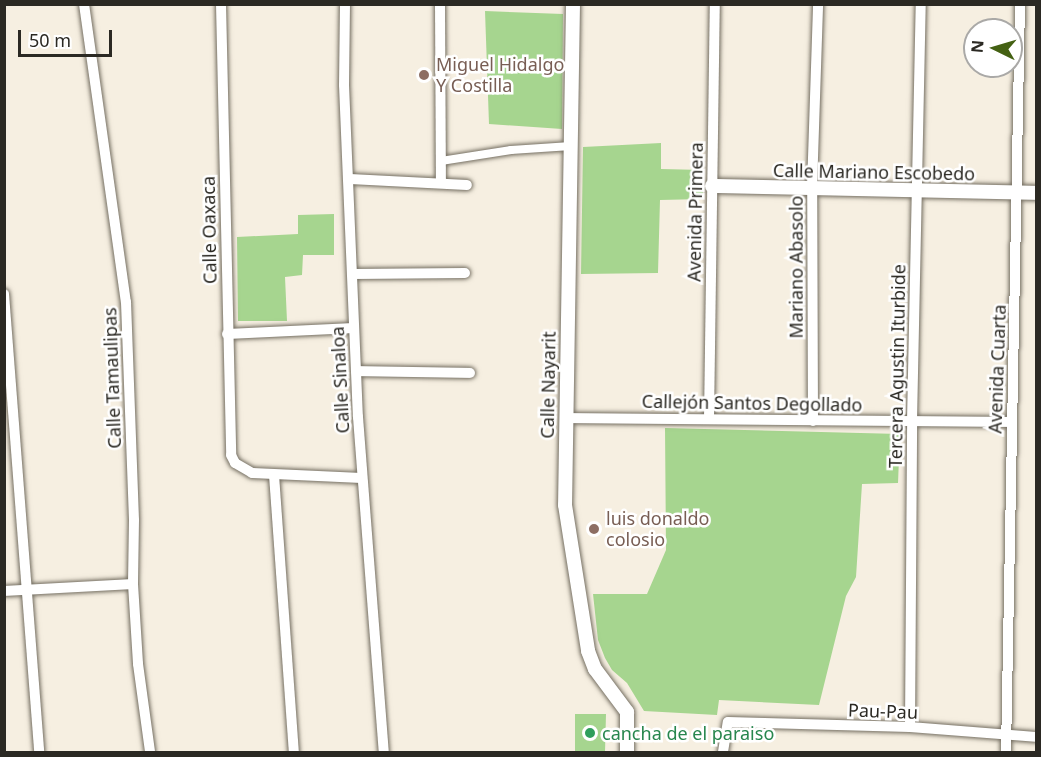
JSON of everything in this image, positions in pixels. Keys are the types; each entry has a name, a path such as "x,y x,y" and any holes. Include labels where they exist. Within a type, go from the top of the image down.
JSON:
{"street":[{"name":"Calle Tamaulipas","path":"84,4 126,302 134,520 133,584 138,664 150,753"},
{"name":"Calle Oaxaca","path":"221,4 231,455 243,470 274,475"},
{"name":"Calle Sinaloa","path":"345,4 344,85 350,179 356,371 362,478 384,753"},
{"path":"440,4 441,183"},
{"name":"Calle Nayarit","path":"573,4 565,505 588,651 595,669 627,712 627,753"},
{"name":"Avenida Primera","path":"708,420 715,4"},
{"name":"Mariano Abasolo","path":"813,421 812,188 818,4"},
{"name":"Tercera Agustin Iturbide","path":"910,728 912,421 921,4"},
{"name":"Avenida Cuarta","path":"1006,753 1020,4"},
{"path":"441,161 511,150 571,146"},
{"path":"350,179 467,185"},
{"name":"Calle Mariano Escobedo","path":"712,186 1036,194"},
{"path":"353,274 465,273"},
{"path":"4,294 39,753"},
{"path":"227,334 354,328"},
{"path":"356,371 470,374"},
{"name":"Callejón Santos Degollado","path":"565,418 1011,422"},
{"path":"294,753 274,475 362,478"},
{"path":"4,591 133,584"},
{"name":"Pau-Pau","path":"723,753 728,722 910,728 1036,737"}],"green space":[{"path":"485,11 563,14 562,129 489,124"},
{"path":"661,143 661,169 703,170 703,199 660,200 658,273 581,274 583,147"},
{"path":"334,214 334,255 303,255 302,275 285,277 287,321 238,321 237,237 298,234 298,215"},
{"path":"665,428 900,434 898,483 862,484 856,577 846,596 819,705 719,700 717,715 644,711 627,683 612,670 605,658 598,640 593,594 647,594 666,550"},
{"name":"cancha de el paraiso","path":"575,714 606,714 605,752 575,752"}],"place":[{"name":"Miguel Hidalgo Y Costilla","path":"424,75"},
{"name":"luis donaldo colosio","path":"594,529"},
{"name":"cancha de el paraiso","path":"590,733"}]}
